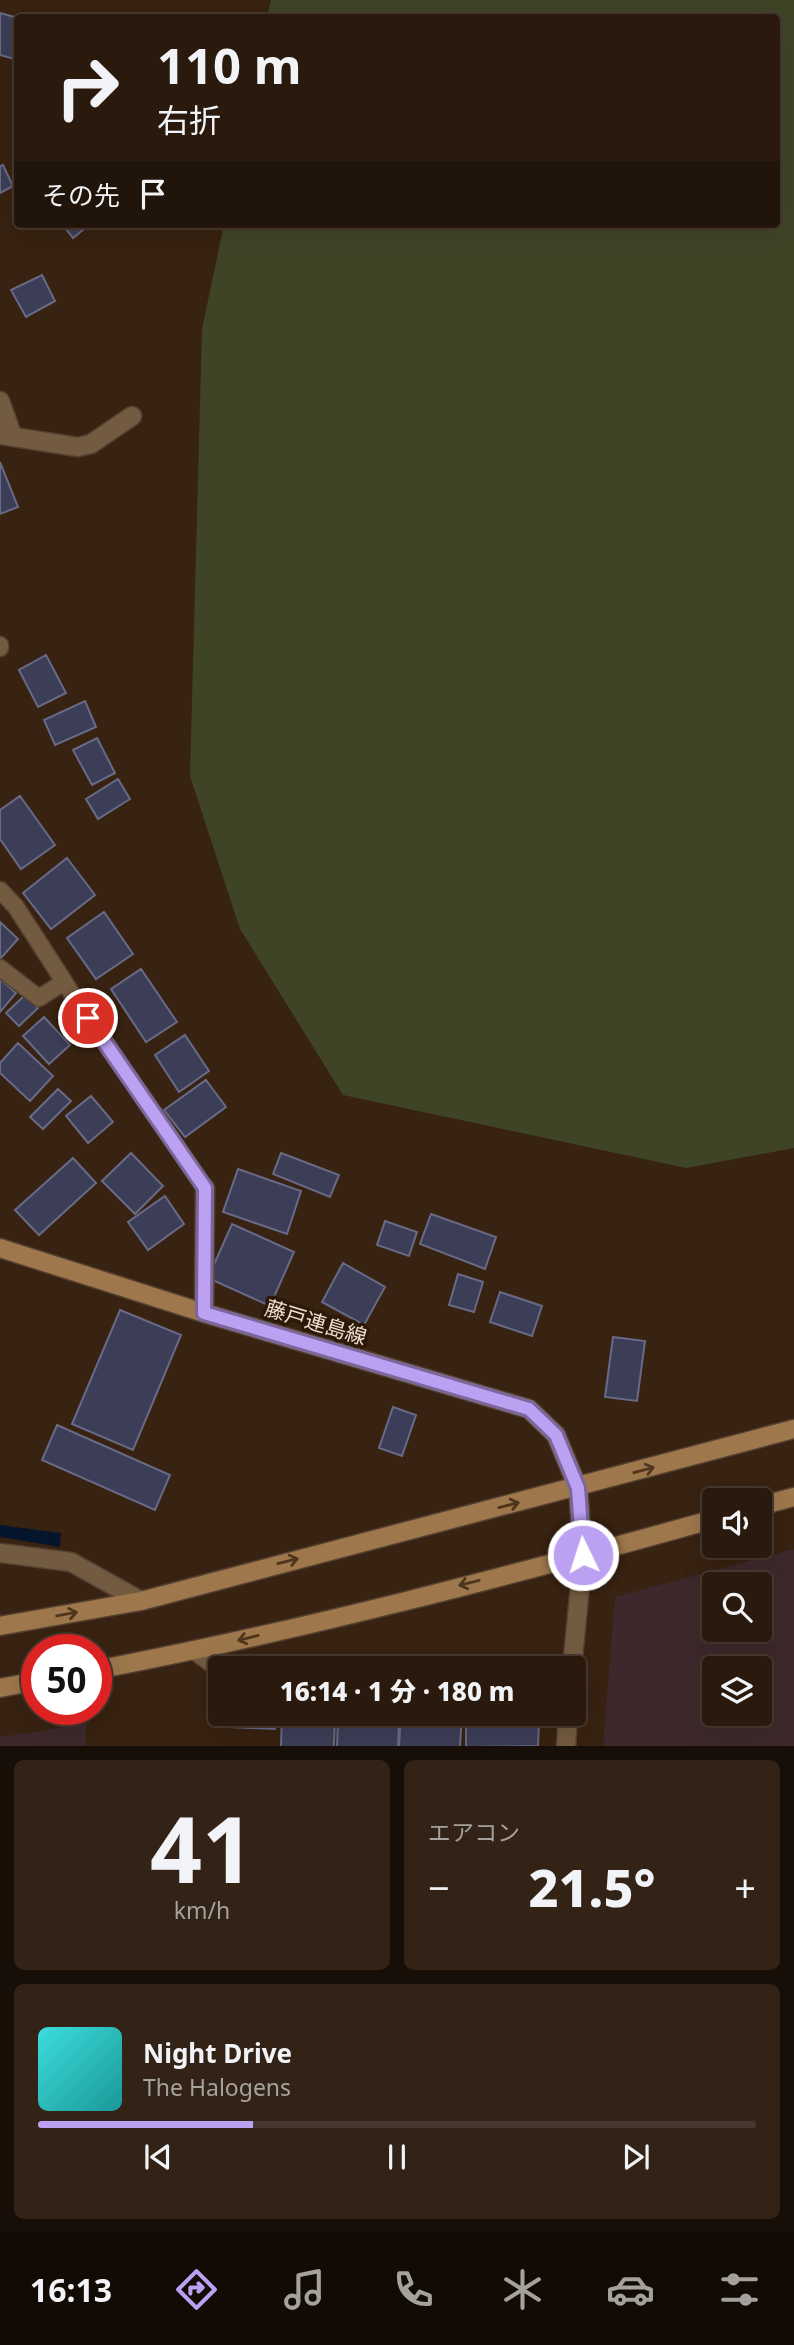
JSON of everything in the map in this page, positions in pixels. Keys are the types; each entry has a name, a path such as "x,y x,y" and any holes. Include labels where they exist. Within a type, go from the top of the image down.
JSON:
{"street":[{"path":"0,401 6,436 78,447 91,444 132,416"},
{"path":"204,1313 205,1188"},
{"name":"藤戸連島線","path":"0,1248 204,1313 529,1409 556,1435 578,1488 583,1555"},
{"path":"0,1626 141,1601 794,1429"},
{"path":"772,1503 794,1497"},
{"path":"112,1667 194,1651 583,1555 702,1522"},
{"path":"0,1553 71,1562 141,1601"},
{"path":"573,1656 583,1555"},
{"path":"0,1688 21,1684"},
{"path":"566,1746 567,1726"}],"lane":[{"path":"0,890 16,907 205,1188"},
{"path":"0,968 39,998 64,982"},
{"path":"194,1651 208,1662"}],"shaded area":[{"path":"794,1549 794,1746 603,1746 615,1597 702,1574 702,1642 772,1642 772,1572 708,1572 760,1558 772,1558 772,1555"},
{"path":"86,1725 86,1746 0,1746 0,1737"}],"green space":[{"path":"271,0 794,0 794,1148 686,1168 343,1095 240,929 190,776 202,329 223,228 780,228 780,14 268,14"}],"water":[{"path":"0,1525 61,1533 60,1547 0,1537"}],"building":[{"path":"0,13 14,17 14,59 0,55"},
{"path":"3,165 13,186 0,193 0,166"},
{"path":"65,228 85,228 73,238"},
{"path":"42,275 55,301 26,317 11,290"},
{"path":"0,462 18,507 0,514"},
{"path":"46,655 66,693 38,707 19,670"},
{"path":"85,701 96,727 55,745 44,720"},
{"path":"97,738 115,773 92,785 73,750"},
{"path":"118,779 130,799 98,819 86,799"},
{"path":"20,796 55,845 21,869 0,839 0,810"},
{"path":"67,858 95,895 51,929 23,893"},
{"path":"104,912 133,954 96,979 67,938"},
{"path":"0,922 18,939 0,959"},
{"path":"141,969 177,1022 146,1042 111,989"},
{"path":"0,979 16,993 0,1012"},
{"path":"26,994 38,1008 19,1026 6,1013"},
{"path":"44,1017 70,1045 49,1064 23,1036"},
{"path":"185,1035 209,1071 179,1092 155,1055"},
{"path":"18,1043 53,1076 30,1101 0,1073 0,1063"},
{"path":"206,1080 226,1107 185,1137 164,1110"},
{"path":"58,1089 71,1101 43,1129 30,1117"},
{"path":"91,1096 113,1122 88,1143 66,1116"},
{"path":"131,1153 163,1186 135,1214 102,1181"},
{"path":"281,1153 339,1175 330,1197 273,1174"},
{"path":"73,1158 96,1183 39,1235 15,1210"},
{"path":"238,1169 301,1191 287,1234 223,1212"},
{"path":"165,1196 184,1224 148,1250 128,1222"},
{"path":"431,1214 496,1237 485,1269 420,1244"},
{"path":"385,1221 417,1232 409,1256 377,1245"},
{"path":"232,1224 294,1252 270,1306 208,1278"},
{"path":"343,1263 385,1287 364,1325 322,1302"},
{"path":"458,1274 483,1282 474,1312 449,1305"},
{"path":"500,1292 542,1306 532,1336 490,1322"},
{"path":"120,1310 181,1335 133,1450 72,1424"},
{"path":"613,1337 645,1341 637,1401 605,1397"},
{"path":"393,1407 416,1415 402,1456 379,1448"},
{"path":"57,1425 170,1475 155,1510 42,1460"},
{"path":"230,1726 275,1726 275,1729"},
{"path":"282,1726 335,1726 334,1746 281,1746"},
{"path":"338,1726 399,1726 398,1746 337,1746"},
{"path":"400,1726 461,1726 460,1746 399,1746"},
{"path":"466,1726 539,1726 538,1746 466,1746"}],"route":[{"path":"88,1018 205,1188 204,1313 529,1409 556,1435 578,1488 583,1555"}]}
